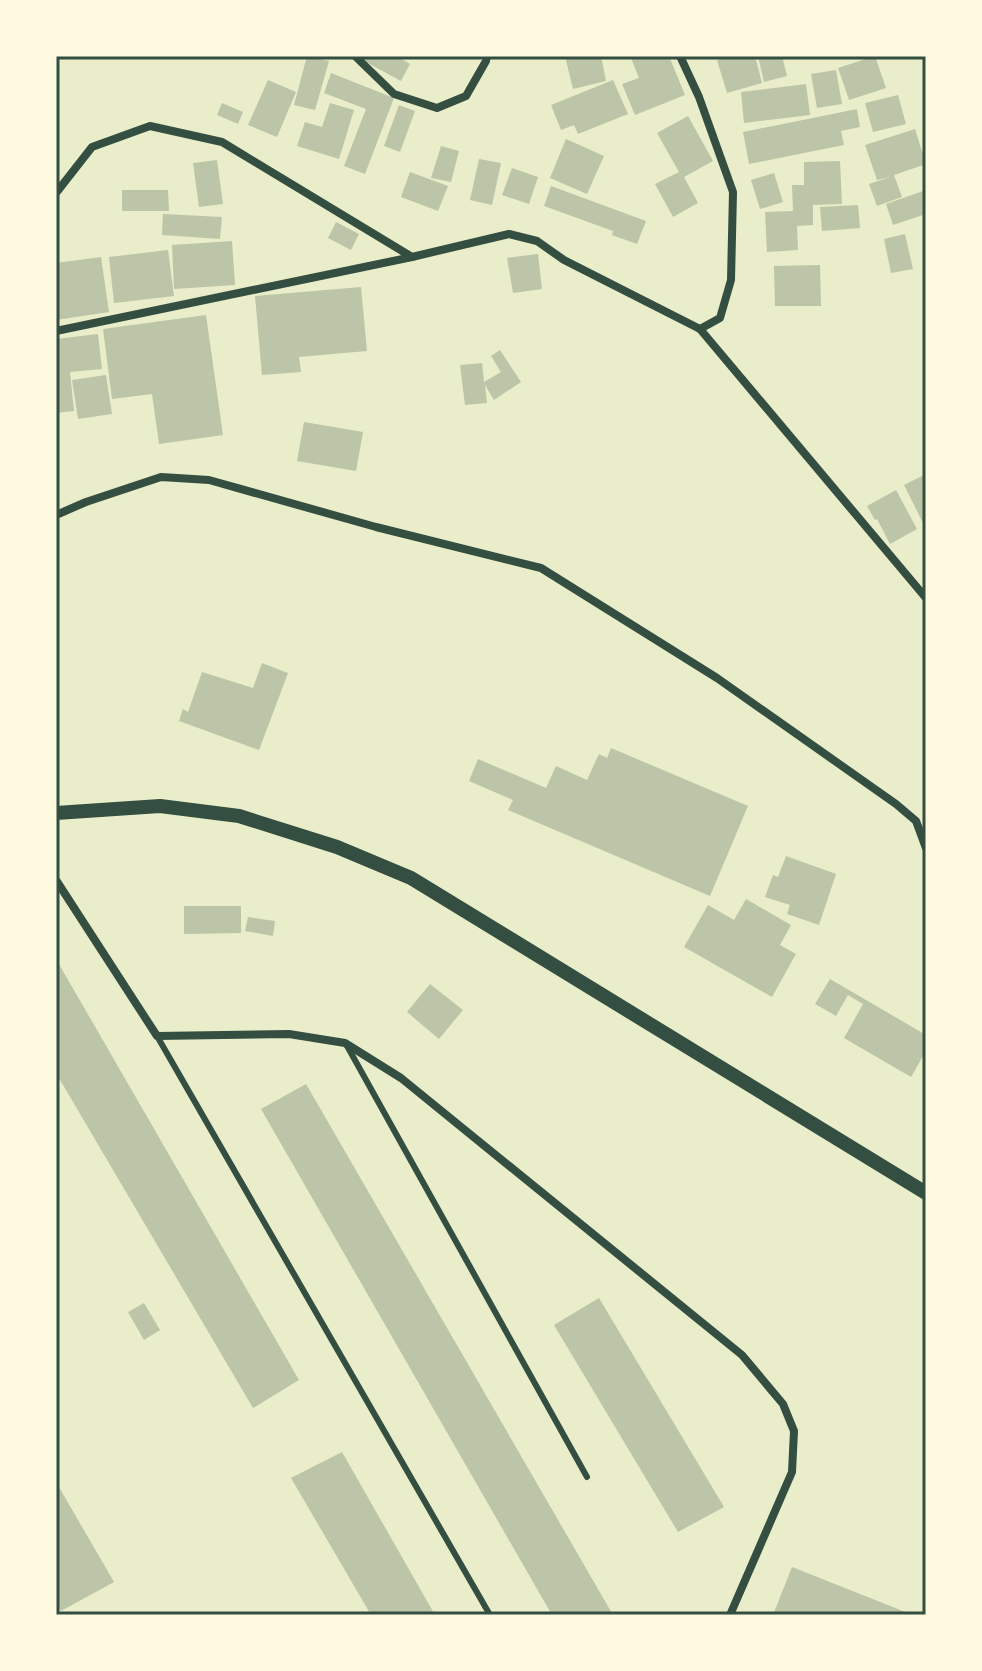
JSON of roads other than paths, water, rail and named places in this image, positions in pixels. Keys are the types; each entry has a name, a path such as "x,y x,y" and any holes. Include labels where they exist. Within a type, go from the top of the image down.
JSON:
{"street":[{"path":"355,56 394,94 437,108 466,96 487,56"},
{"path":"680,56 699,97 733,192 731,280 720,318 700,329"},
{"path":"56,193 92,147 150,126 222,142 412,257"},
{"path":"56,331 509,234 537,241 564,260 700,329 926,598"},
{"path":"56,515 161,477 209,480 376,527 541,568 717,678 896,804 916,821 926,848"},
{"path":"56,813 160,806 239,816 337,847 411,878 926,1193"},
{"path":"56,880 157,1036 289,1034 345,1043 401,1078 742,1355 783,1404 794,1431 792,1472 730,1615"}],"lane":[{"path":"157,1036 490,1615"},
{"path":"345,1043 587,1477"}]}
